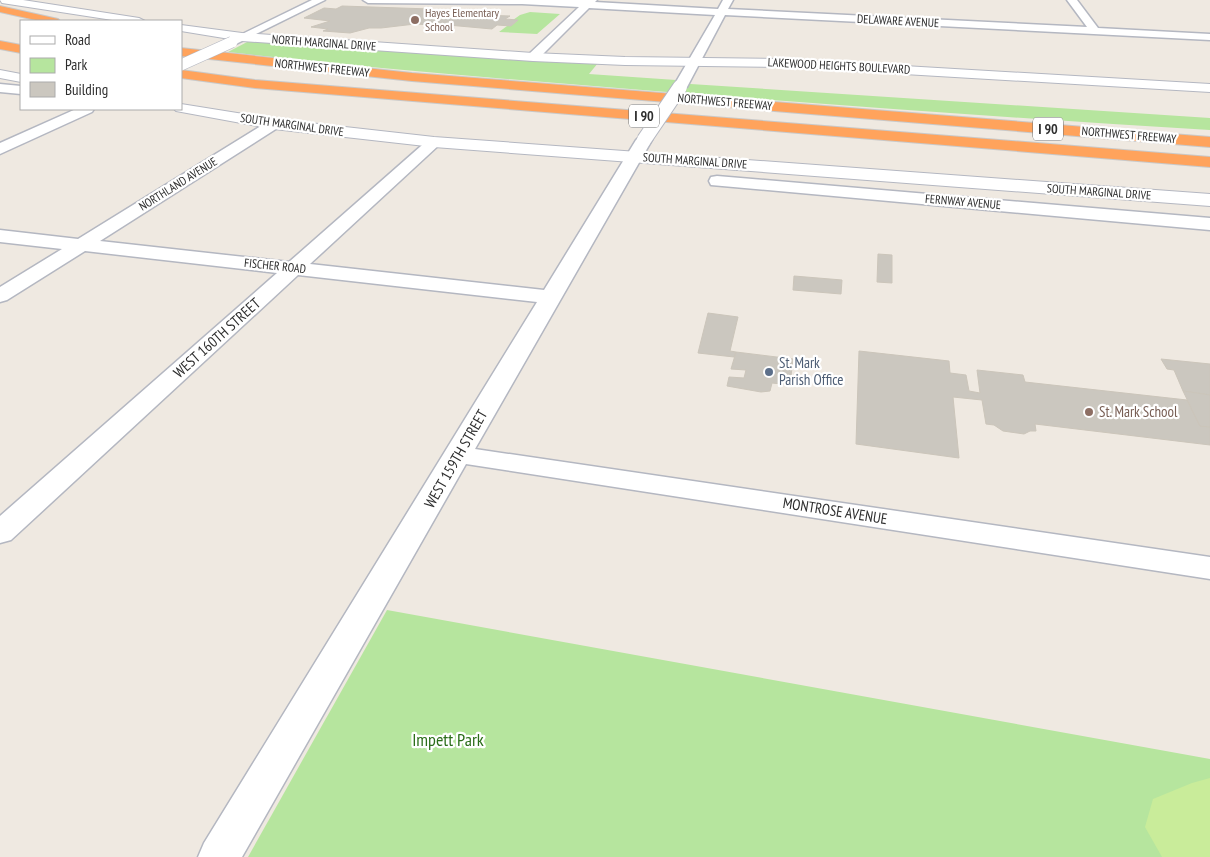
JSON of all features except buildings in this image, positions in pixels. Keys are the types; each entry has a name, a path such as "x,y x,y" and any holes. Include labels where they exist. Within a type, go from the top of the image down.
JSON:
{"highway":[{"path":"0,10 49,20"},
{"path":"0,45 20,49"},
{"path":"182,48 232,56 412,77"},
{"name":"NORTHWEST FREEWAY","path":"182,52 412,77 1210,142"},
{"path":"0,54 20,58"},
{"name":"NORTHWEST FREEWAY","path":"182,74 255,84 1210,162"},
{"path":"182,79 255,84"},
{"path":"887,116 1210,135"},
{"path":"1034,148 1210,168"}],"main road":[{"path":"2,0 132,20"},
{"name":"NORTH MARGINAL DRIVE","path":"182,28 237,39 468,53"},
{"name":"LAKEWOOD HEIGHTS BOULEVARD","path":"468,53 626,61 796,63 1210,88"},
{"path":"0,74 20,78"},
{"name":"SOUTH MARGINAL DRIVE","path":"182,108 274,124 434,142 640,148 1210,200"}],"street":[{"path":"182,65 320,0"},
{"name":"DELAWARE AVENUE","path":"368,0 522,0 721,12 888,15 1210,38"},
{"name":"WEST 159TH STREET","path":"219,857 460,455 550,297 640,148 680,87 728,0"},
{"path":"1072,0 1095,31"},
{"path":"533,57 589,3"},
{"path":"0,88 20,90"},
{"path":"0,149 85,110"},
{"name":"NORTHLAND AVENUE","path":"0,296 274,124"},
{"name":"WEST 160TH STREET","path":"0,533 434,142"},
{"name":"FERNWAY AVENUE","path":"717,181 1210,224"},
{"name":"FISCHER ROAD","path":"0,236 550,297"},
{"name":"MONTROSE AVENUE","path":"460,455 1210,568"}],"green space":[{"path":"530,12 560,14 537,34 499,32 507,26 511,26 518,20 513,20 520,15"},
{"path":"249,41 598,63 589,74 676,80 675,83 1210,118 1210,130 939,112 502,79 228,52"},
{"name":"Impett Park","path":"387,610 1210,759 1210,857 248,857"},
{"path":"1210,778 1210,857 1162,857 1145,827 1153,799 1192,783"}],"place":[{"name":"Hayes Elementary School","path":"415,20"},
{"name":"St. Mark Parish Office","path":"769,372"},
{"name":"St. Mark School","path":"1089,412"}]}
